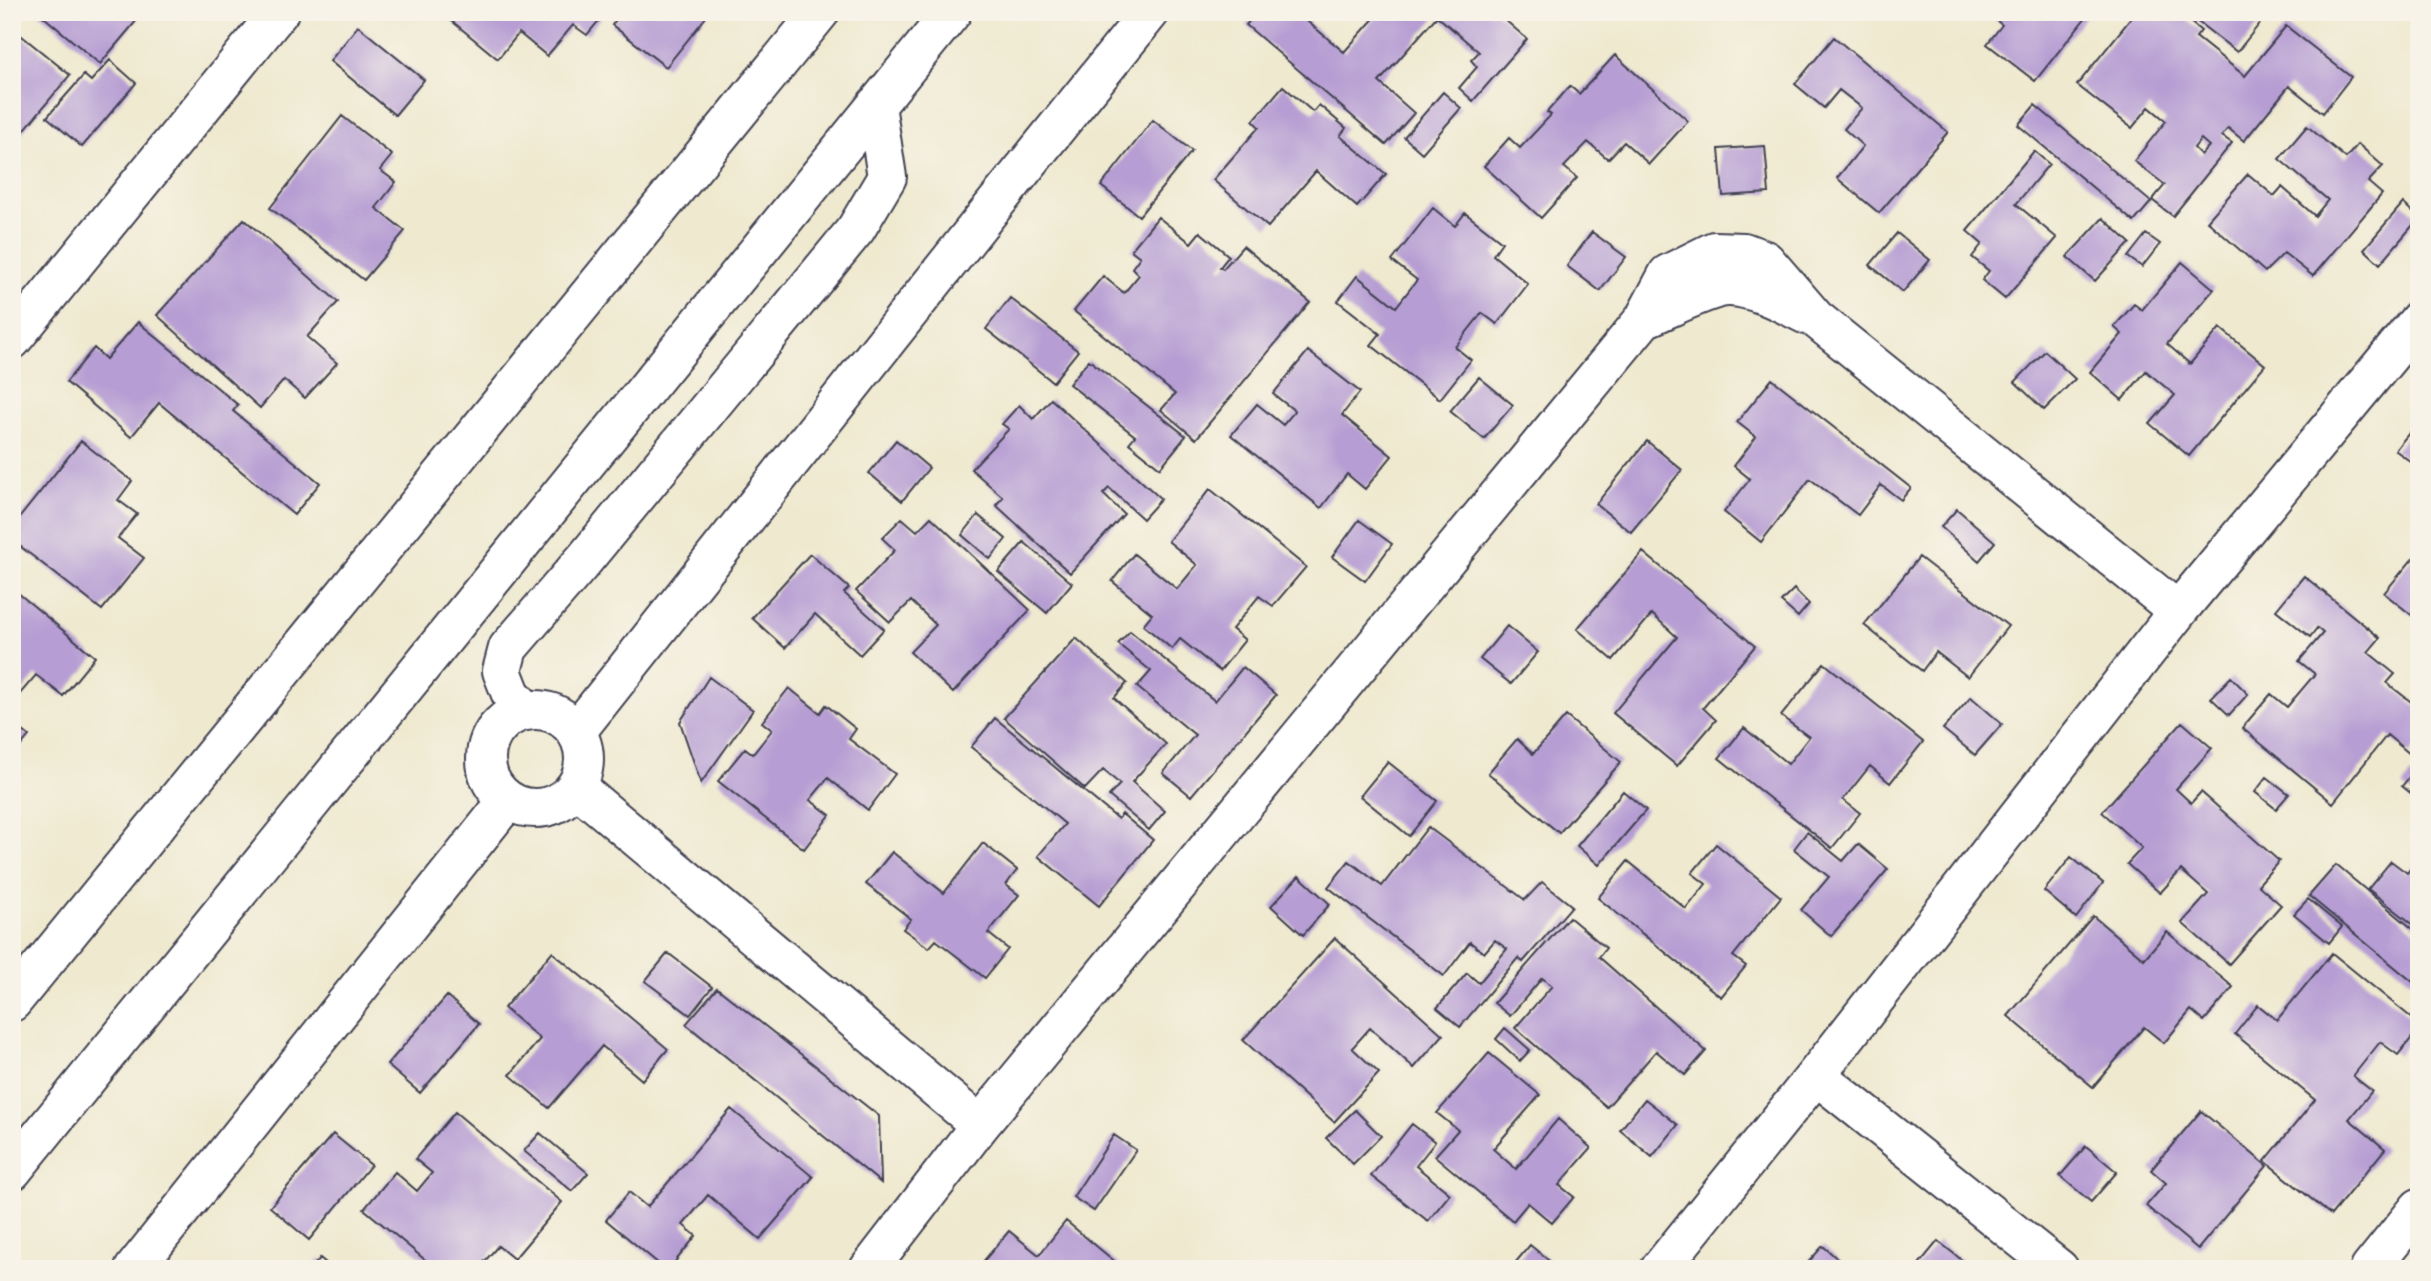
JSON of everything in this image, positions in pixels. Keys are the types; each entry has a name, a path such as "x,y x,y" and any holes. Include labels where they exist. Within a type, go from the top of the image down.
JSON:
{"street":[{"path":"12,340 279,12"},
{"path":"12,1002 820,12"},
{"path":"12,1171 952,12"},
{"path":"576,732 1150,12"},
{"path":"526,711 511,694 502,671 508,648 584,560 856,229 887,177 876,106"},
{"path":"869,1269 980,1125 1644,319 1668,274 1713,251 1744,252 1765,260 1815,318 2178,611"},
{"path":"1660,1269 1816,1075 2178,611 2419,320"},
{"path":"526,711 545,711 562,718 576,732 583,750 583,769 576,787 562,800 544,807 526,807 508,800 494,787 487,769 487,750 494,732 508,718 526,711"},
{"path":"576,787 980,1125"},
{"path":"134,1269 508,800"},
{"path":"1816,1075 2059,1269"},
{"path":"2370,1269 2419,1208"}],"building":[{"path":"38,12 128,12 137,20 100,64"},
{"path":"441,12 606,12 587,35 573,25 547,56 519,33 498,59"},
{"path":"622,12 710,12 666,67 612,25"},
{"path":"1257,12 1296,12 1344,52 1378,14 1376,12 1496,12 1527,39 1473,101 1459,88 1477,67 1471,60 1479,52 1437,16 1379,82 1414,113 1386,145 1246,25"},
{"path":"1986,12 2090,12 2035,81 1987,44 2002,25"},
{"path":"2136,12 2178,12 2201,31 2196,37 2245,76 2286,26 2351,77 2323,113 2289,86 2244,141 2228,128 2222,136 2232,143 2173,216 2152,200 2165,185 2134,161 2166,121 2149,107 2132,128 2077,85","holes":["2201,139 2209,146 2201,155 2194,148"]},
{"path":"2185,12 2259,12 2265,17 2237,52"},
{"path":"358,26 424,80 395,115 330,61"},
{"path":"12,28 70,75 12,145"},
{"path":"1834,37 1948,132 1879,213 1837,178 1863,146 1844,129 1862,108 1839,90 1824,108 1795,84"},
{"path":"1615,55 1688,121 1649,164 1624,142 1608,159 1588,142 1564,167 1577,178 1541,218 1484,166 1509,138 1520,148 1551,115 1547,112 1570,86 1579,94"},
{"path":"110,60 136,83 82,147 47,117 84,75 91,81"},
{"path":"1283,86 1313,112 1319,105 1346,128 1340,136 1386,174 1357,207 1316,171 1268,227 1213,180 1259,127 1253,121"},
{"path":"1443,92 1461,108 1422,153 1404,137"},
{"path":"2035,105 2151,202 2134,222 2018,125"},
{"path":"342,116 392,155 380,170 396,182 376,208 405,231 364,280 270,208"},
{"path":"1153,120 1192,151 1139,216 1101,186"},
{"path":"2307,126 2346,158 2358,144 2383,166 2368,182 2382,194 2313,276 2284,253 2265,272 2207,221 2248,174 2274,196 2282,187 2315,216 2328,200 2279,159"},
{"path":"1765,146 1769,193 1723,196 1719,149"},
{"path":"2034,151 2049,164 2016,204 2057,238 2005,299 1982,280 1989,271 1972,257 1982,244 1967,231"},
{"path":"2403,203 2419,218 2380,264 2364,249"},
{"path":"1433,208 1455,226 1465,213 1502,242 1493,255 1528,284 1497,324 1482,313 1455,347 1471,360 1440,399 1371,345 1380,334 1338,301 1357,276 1396,307 1417,280 1392,261"},
{"path":"1158,217 1191,243 1200,232 1229,256 1220,267 1223,269 1243,246 1310,302 1196,439 1161,410 1175,394 1074,311 1103,276 1124,293 1139,275 1132,268 1140,257 1131,250"},
{"path":"2103,218 2130,243 2095,281 2067,257"},
{"path":"244,219 338,302 307,337 337,363 305,398 284,380 260,408 157,315"},
{"path":"1592,232 1626,257 1600,291 1567,266"},
{"path":"1897,233 1930,260 1903,292 1870,265"},
{"path":"2146,234 2160,244 2142,267 2128,257"},
{"path":"2182,262 2214,289 2167,344 2190,364 2220,328 2265,365 2189,456 2150,424 2175,395 2146,371 2122,400 2090,372 2122,334 2114,327 2134,304 2142,310"},
{"path":"1010,298 1078,351 1053,382 986,329"},
{"path":"138,322 238,405 233,411 320,483 294,515 159,403 131,437 66,382 94,348 106,359"},
{"path":"1308,351 1360,392 1342,415 1392,456 1365,489 1347,474 1321,508 1231,435 1257,404 1283,425 1295,411 1273,394"},
{"path":"2045,351 2075,379 2044,410 2015,382"},
{"path":"1089,360 1186,436 1160,468 1129,443 1135,436 1069,384"},
{"path":"1479,377 1513,405 1484,439 1450,411"},
{"path":"1772,379 1911,488 1901,500 1881,485 1858,515 1810,479 1761,542 1724,512 1750,479 1734,466 1756,437 1737,422"},
{"path":"1051,399 1161,499 1143,519 1109,488 1103,494 1124,514 1070,573 996,505 1003,497 971,469 1009,429 1002,424 1019,405 1033,419"},
{"path":"2419,421 2419,468 2395,450"},
{"path":"896,440 929,468 902,501 869,473"},
{"path":"81,441 132,481 118,500 137,514 118,538 144,558 102,610 12,540 12,527"},
{"path":"1647,441 1682,470 1631,532 1596,504"},
{"path":"1210,489 1306,567 1273,606 1259,596 1232,629 1245,640 1220,671 1180,639 1172,649 1143,625 1152,614 1112,581 1134,554 1177,589 1197,565 1168,541"},
{"path":"1957,509 1995,542 1979,561 1941,527"},
{"path":"978,515 1006,539 990,559 962,535"},
{"path":"931,517 1030,610 953,693 910,652 936,625 911,601 890,622 856,591 895,550 882,538 902,518 917,531"},
{"path":"1359,520 1392,544 1365,581 1332,557"},
{"path":"1024,542 1072,583 1047,613 998,572"},
{"path":"2419,551 2419,621 2384,593"},
{"path":"1643,552 1755,646 1703,708 1716,720 1677,766 1613,713 1677,637 1652,614 1613,660 1577,629"},
{"path":"810,554 849,588 844,593 884,629 860,655 815,614 785,648 752,618"},
{"path":"1919,557 2008,626 1968,677 1936,652 1922,671 1864,625"},
{"path":"2304,576 2380,638 2368,652 2395,674 2387,683 2419,708 2419,743 2410,754 2387,735 2333,803 2242,728 2271,694 2287,707 2315,674 2299,661 2323,633 2317,628 2310,637 2276,610"},
{"path":"12,588 95,657 63,696 36,675 12,703"},
{"path":"1794,589 1809,604 1798,617 1781,602"},
{"path":"1507,626 1538,652 1511,684 1480,659"},
{"path":"1130,631 1215,701 1243,667 1276,695 1191,796 1163,773 1195,735 1137,687 1151,671 1118,644"},
{"path":"1076,638 1127,683 1114,698 1166,744 1132,782 1165,811 1149,830 1109,796 1120,784 1103,770 1085,789 1004,718"},
{"path":"1824,663 1923,742 1890,783 1870,766 1843,800 1860,813 1832,848 1719,758 1744,728 1788,764 1809,737 1781,716"},
{"path":"709,677 753,710 701,783 680,722"},
{"path":"2231,677 2248,694 2229,715 2211,698"},
{"path":"789,688 820,713 826,705 856,729 849,739 895,774 868,810 828,778 810,800 830,815 804,849 718,781 745,748 753,754 772,730 762,722"},
{"path":"1971,697 2002,724 1975,755 1943,729"},
{"path":"1566,716 1621,762 1559,833 1488,773 1517,739 1533,754"},
{"path":"995,718 1118,819 1122,814 1153,840 1099,906 1038,856 1065,824 971,747"},
{"path":"12,722 29,736 12,756"},
{"path":"2182,722 2212,748 2176,789 2191,803 2201,792 2279,861 2258,885 2281,905 2229,964 2182,923 2208,894 2181,870 2160,893 2127,864 2142,848 2102,812"},
{"path":"1388,762 1437,801 1409,836 1360,796"},
{"path":"2419,765 2419,800 2402,786"},
{"path":"2267,777 2289,794 2276,809 2255,792"},
{"path":"1623,791 1646,810 1599,865 1577,846"},
{"path":"1428,827 1525,900 1542,882 1572,906 1523,962 1518,958 1460,1027 1437,1008 1467,973 1479,983 1507,949 1495,940 1484,953 1470,942 1444,976 1328,887 1349,861 1382,886"},
{"path":"1807,832 1843,861 1858,844 1888,869 1831,936 1801,910 1829,877 1794,849"},
{"path":"983,843 1017,870 1006,885 1019,895 988,933 1008,949 985,978 936,940 929,948 903,929 911,919 866,884 892,852 944,893"},
{"path":"1716,844 1781,897 1733,956 1746,966 1721,997 1598,898 1628,861 1686,909 1706,884 1692,873"},
{"path":"2071,857 2103,883 2076,918 2044,891"},
{"path":"2419,859 2419,929 2368,889 2391,861 2407,873"},
{"path":"2336,865 2419,934 2419,987 2309,896"},
{"path":"1299,876 1330,904 1303,935 1271,906"},
{"path":"2308,899 2342,927 2329,943 2294,914"},
{"path":"2093,916 2144,959 2167,932 2233,987 2204,1021 2191,1010 2164,1043 2144,1027 2093,1087 2008,1016"},
{"path":"1569,917 1606,948 1599,957 1706,1051 1685,1075 1656,1051 1607,1107 1515,1028 1552,986 1542,978 1510,1016 1494,1003"},
{"path":"1335,938 1443,1035 1414,1068 1370,1028 1352,1048 1379,1073 1334,1122 1243,1040"},
{"path":"552,952 668,1049 642,1080 602,1046 549,1108 510,1075 540,1039 504,1008"},
{"path":"668,953 712,987 690,1015 645,981"},
{"path":"2332,953 2419,1024 2419,1029 2398,1055 2380,1042 2353,1076 2372,1091 2349,1119 2385,1149 2331,1215 2265,1161 2315,1100 2235,1034 2258,1005 2277,1020"},
{"path":"717,988 879,1116 881,1183 686,1024"},
{"path":"447,996 479,1024 420,1093 387,1065"},
{"path":"1505,1028 1530,1050 1520,1061 1496,1039"},
{"path":"1489,1053 1540,1095 1493,1149 1516,1169 1558,1119 1591,1148 1559,1185 1574,1197 1552,1223 1528,1203 1513,1221 1435,1156 1458,1130 1437,1113"},
{"path":"1645,1099 1678,1125 1652,1157 1620,1130"},
{"path":"731,1109 813,1177 760,1239 708,1195 683,1225 696,1236 669,1269 665,1269 606,1220 629,1192 647,1207"},
{"path":"1355,1110 1381,1136 1353,1164 1326,1138"},
{"path":"2201,1111 2267,1166 2198,1249 2146,1206 2166,1183 2151,1170"},
{"path":"455,1112 562,1202 514,1259 498,1246 478,1269 436,1269 364,1209 395,1172 417,1191 432,1173 415,1159"},
{"path":"1412,1124 1435,1142 1416,1166 1450,1194 1428,1221 1371,1176"},
{"path":"540,1133 588,1173 572,1191 524,1151"},
{"path":"333,1134 371,1165 309,1240 270,1207"},
{"path":"1114,1135 1136,1150 1094,1211 1073,1197"},
{"path":"2086,1146 2117,1172 2091,1202 2060,1176"},
{"path":"1066,1221 1124,1269 1047,1269 1040,1263 1036,1269 989,1269 982,1263 1009,1231 1039,1255"},
{"path":"1938,1241 1973,1269 1915,1269"},
{"path":"1530,1245 1559,1269 1510,1269"},
{"path":"1823,1246 1849,1269 1802,1269"},
{"path":"320,1258 333,1269 311,1269"}]}
